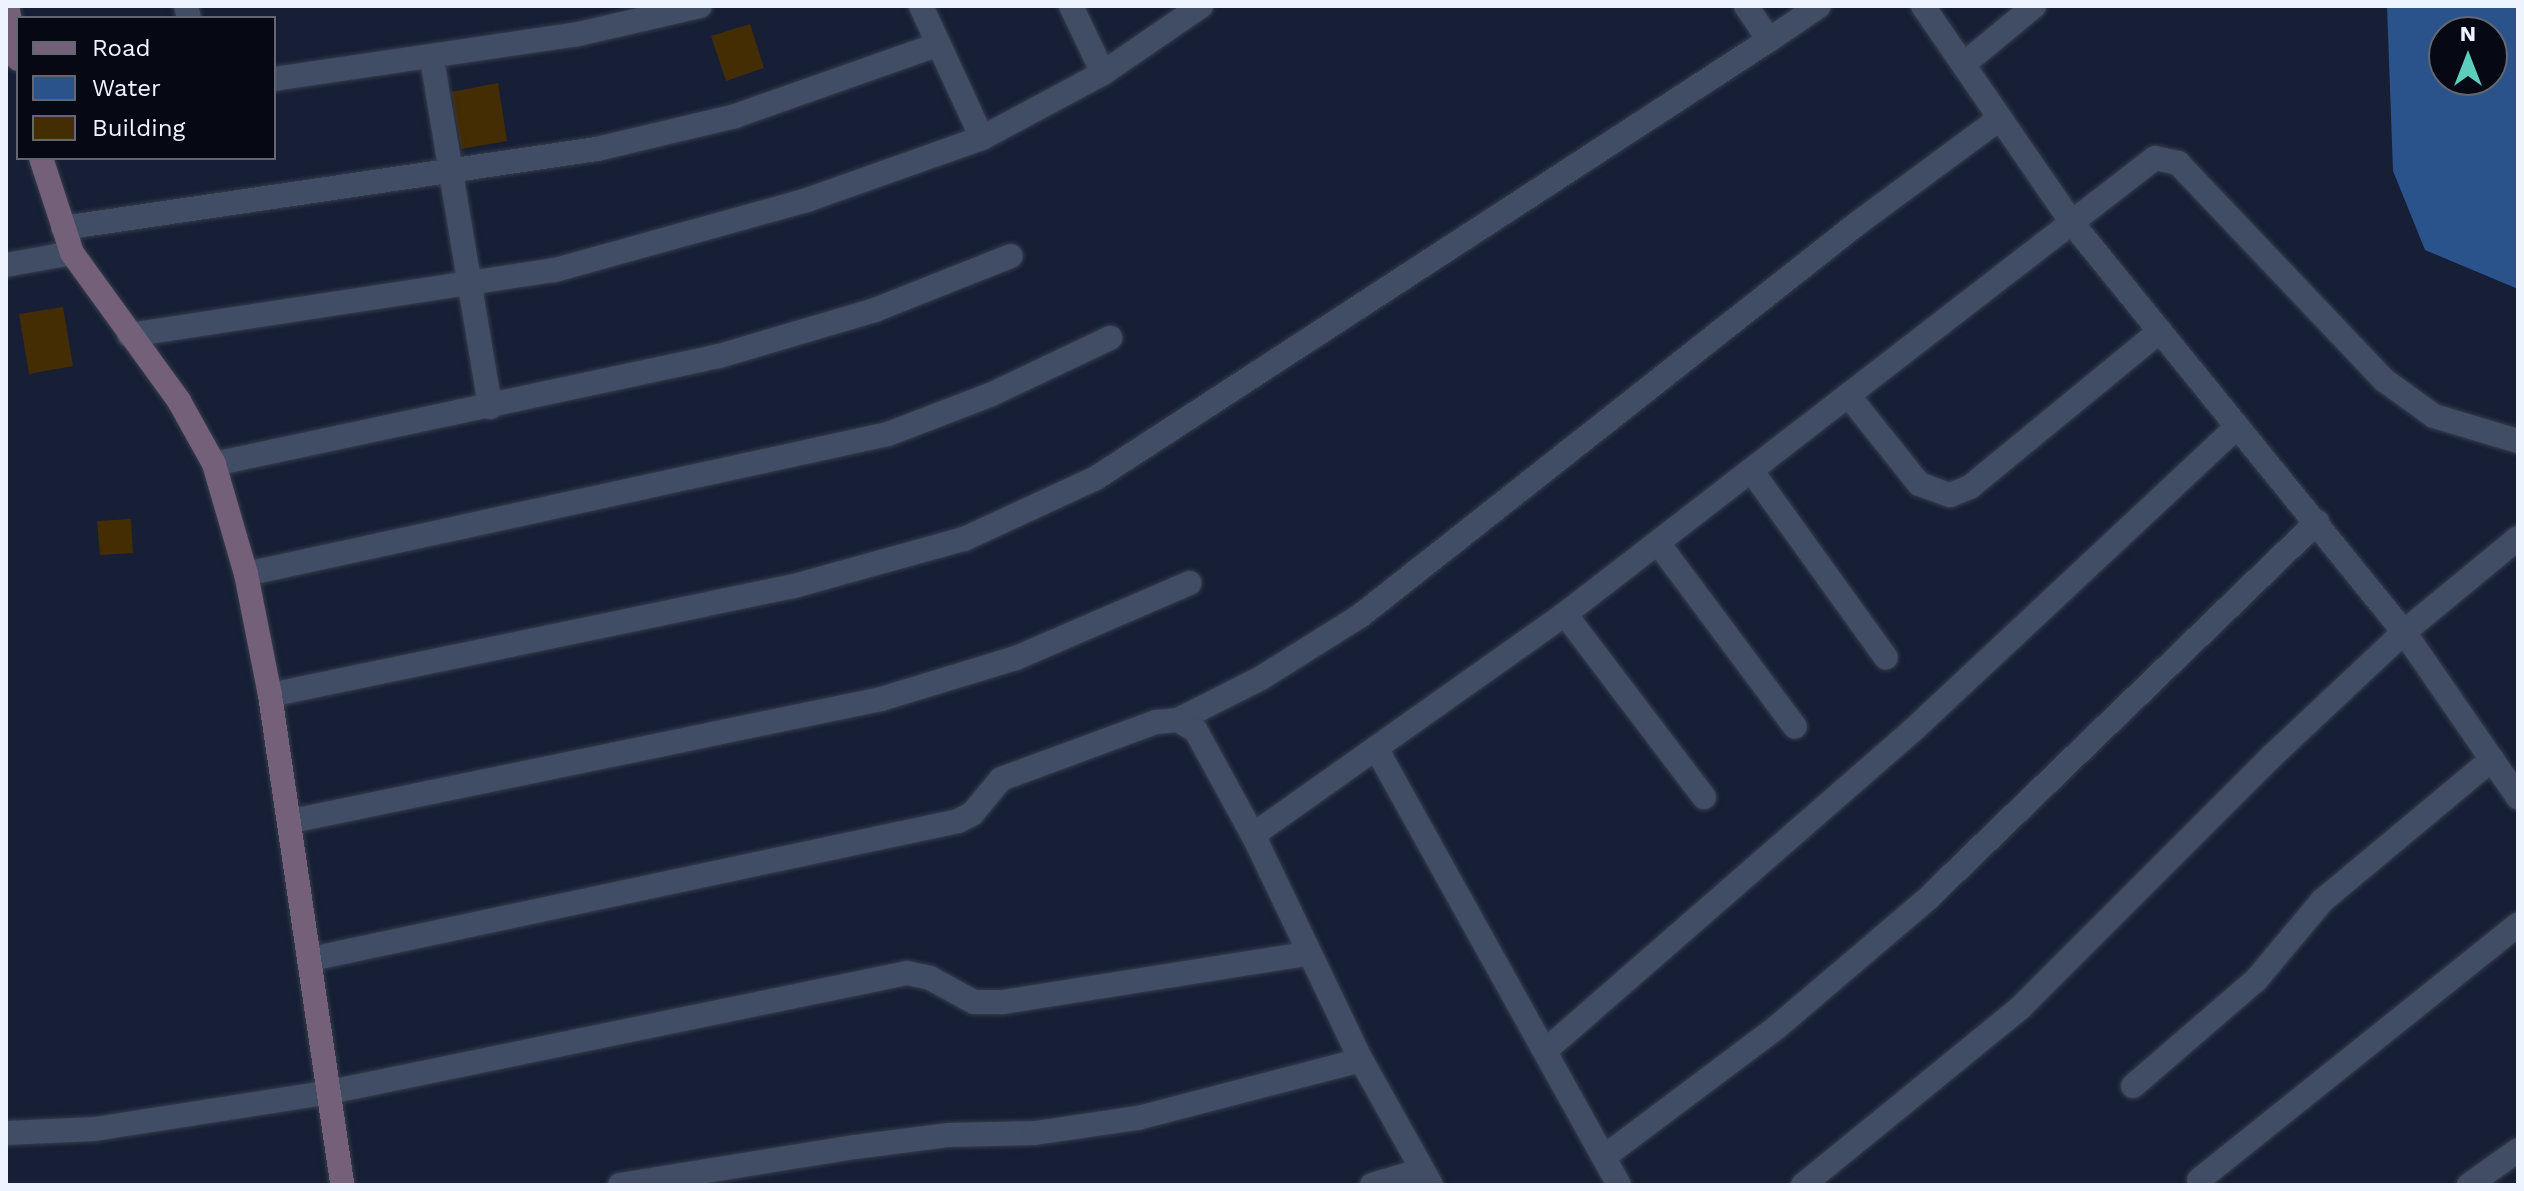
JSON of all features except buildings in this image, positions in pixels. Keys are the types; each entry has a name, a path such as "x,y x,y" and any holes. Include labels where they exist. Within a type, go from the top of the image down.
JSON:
{"street":[{"path":"7,6 16,49"},
{"path":"276,79 432,59 700,6"},
{"path":"921,6 982,138"},
{"path":"1071,6 1103,73"},
{"path":"129,335 555,270 807,200 982,138 1103,73 1201,6"},
{"path":"1746,6 1769,40"},
{"path":"270,695 794,586 964,539 1096,478 1819,6"},
{"path":"1923,6 2072,223 2404,632 2518,797"},
{"path":"1964,64 2034,6"},
{"path":"63,228 449,174 597,149 735,116 939,44"},
{"path":"432,59 466,284 490,407"},
{"path":"311,959 958,821 972,814 1001,779 1156,722 1178,720 1261,678 1360,616 1858,223 1999,119"},
{"path":"1253,835 1565,614 2155,158 2166,157 2178,163 2384,380 2434,416 2518,441"},
{"path":"42,160 72,253 179,401 214,464 246,574 270,695 292,821 342,1185"},
{"path":"6,265 72,253"},
{"path":"214,464 719,356 875,310 1011,256"},
{"path":"1848,395 1919,484 1950,495 1970,487 2160,331"},
{"path":"246,574 888,434 992,394 1110,338"},
{"path":"1545,1051 1913,730 2237,427"},
{"path":"1751,470 1886,658"},
{"path":"1604,1157 1777,1027 1924,902 2317,522"},
{"path":"1803,1185 2021,1007 2404,632 2518,538"},
{"path":"1658,543 1795,727"},
{"path":"292,821 881,699 1016,658 1189,583"},
{"path":"1565,614 1704,797"},
{"path":"1178,720 1196,731 1253,835 1307,954 1361,1060 1427,1178 1372,1185"},
{"path":"1376,748 1619,1185"},
{"path":"2133,1086 2256,980 2323,900 2492,759"},
{"path":"2199,1180 2518,924"},
{"path":"6,1133 95,1129 330,1092 907,973 930,978 974,1002 1003,1002 1307,954"},
{"path":"620,1185 917,1139 1035,1133 1138,1118 1361,1060"},
{"path":"2469,1185 2518,1150"}],"water":[{"path":"2387,6 2518,6 2518,289 2425,250 2393,171"}]}
